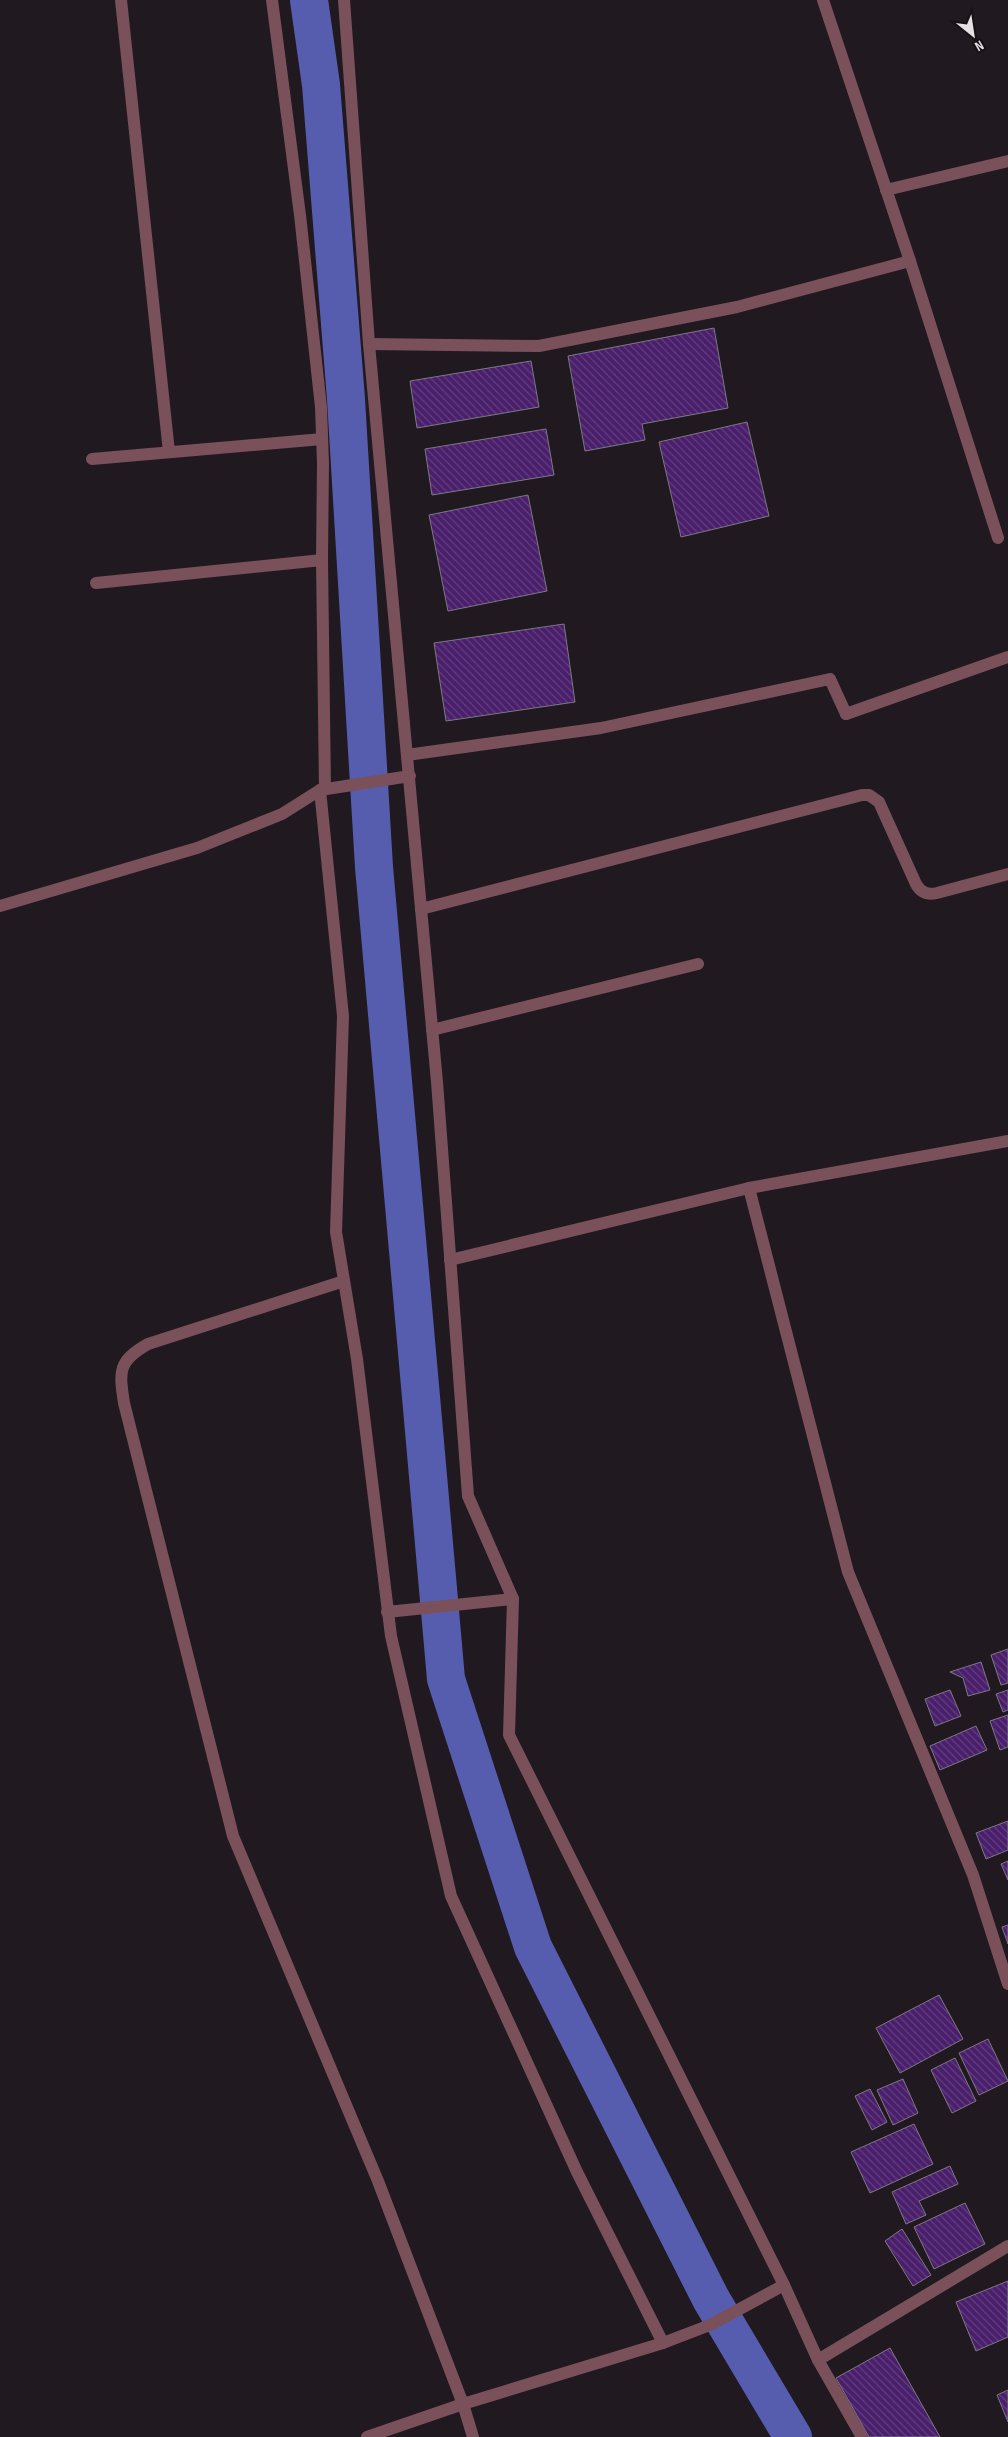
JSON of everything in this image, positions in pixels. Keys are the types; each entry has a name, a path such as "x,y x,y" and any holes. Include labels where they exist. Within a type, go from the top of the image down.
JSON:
{"street":[{"path":"121,0 169,452"},
{"path":"272,0 301,225 321,407 323,789 343,1016 336,1232 357,1359 387,1612 451,1896 577,2172 663,2343"},
{"path":"344,0 369,344 432,1030 468,1496 513,1599 509,1735 784,2285 818,2360 862,2437"},
{"path":"823,0 910,261 998,538"},
{"path":"886,190 1008,161"},
{"path":"369,344 539,346 737,306 910,261"},
{"path":"92,459 322,439"},
{"path":"96,583 322,560"},
{"path":"407,754 601,728 830,679 846,714 1008,657"},
{"path":"0,906 197,848 282,814 323,789 410,776"},
{"path":"421,909 862,795 869,795 879,802 916,884 922,892 938,893 1008,874"},
{"path":"432,1030 698,964"},
{"path":"450,1260 749,1188 1008,1141"},
{"path":"749,1188 848,1572 973,1874 1008,1984"},
{"path":"344,1281 148,1344 127,1358 120,1377 124,1403 233,1836 378,2181 463,2404 473,2437"},
{"path":"387,1612 513,1599"},
{"path":"818,2360 1008,2246"},
{"path":"367,2437 463,2404 663,2343 710,2325 784,2285"}],"building":[{"path":"714,328 728,408 642,424 645,440 585,451 568,356"},
{"path":"531,361 539,407 417,428 410,381"},
{"path":"747,422 769,516 681,537 659,442"},
{"path":"546,429 554,475 432,495 425,449"},
{"path":"528,495 547,591 448,611 429,515"},
{"path":"564,624 575,702 446,721 434,643"},
{"path":"1008,1649 1008,1683 1001,1685 991,1655"},
{"path":"981,1662 990,1690 968,1696 963,1678 950,1672"},
{"path":"950,1690 961,1716 935,1726 925,1699"},
{"path":"1008,1690 1008,1710 1003,1712 996,1694"},
{"path":"1008,1715 1008,1747 1000,1750 990,1721"},
{"path":"976,1726 987,1750 940,1770 930,1746"},
{"path":"1008,1821 1008,1850 986,1859 976,1833"},
{"path":"1008,1861 1008,1880 1001,1864"},
{"path":"1008,1925 1008,1944 1002,1927"},
{"path":"939,1995 963,2039 900,2073 876,2028"},
{"path":"988,2039 1008,2081 979,2095 959,2053"},
{"path":"955,2058 976,2101 952,2113 931,2070"},
{"path":"903,2079 918,2113 893,2125 877,2090"},
{"path":"870,2089 887,2122 872,2130 855,2096"},
{"path":"914,2124 933,2164 870,2193 851,2152"},
{"path":"950,2166 958,2184 919,2201 926,2215 906,2224 892,2192"},
{"path":"965,2203 985,2244 934,2269 914,2227"},
{"path":"902,2229 931,2275 913,2286 885,2241"},
{"path":"1008,2281 1008,2337 976,2351 956,2302"},
{"path":"890,2348 940,2437 869,2437 836,2378"},
{"path":"1008,2390 1008,2422 997,2395"}],"waterway":[{"path":"309,0 321,85 346,399 374,867 446,1679 533,1947 711,2299 793,2437"}]}
